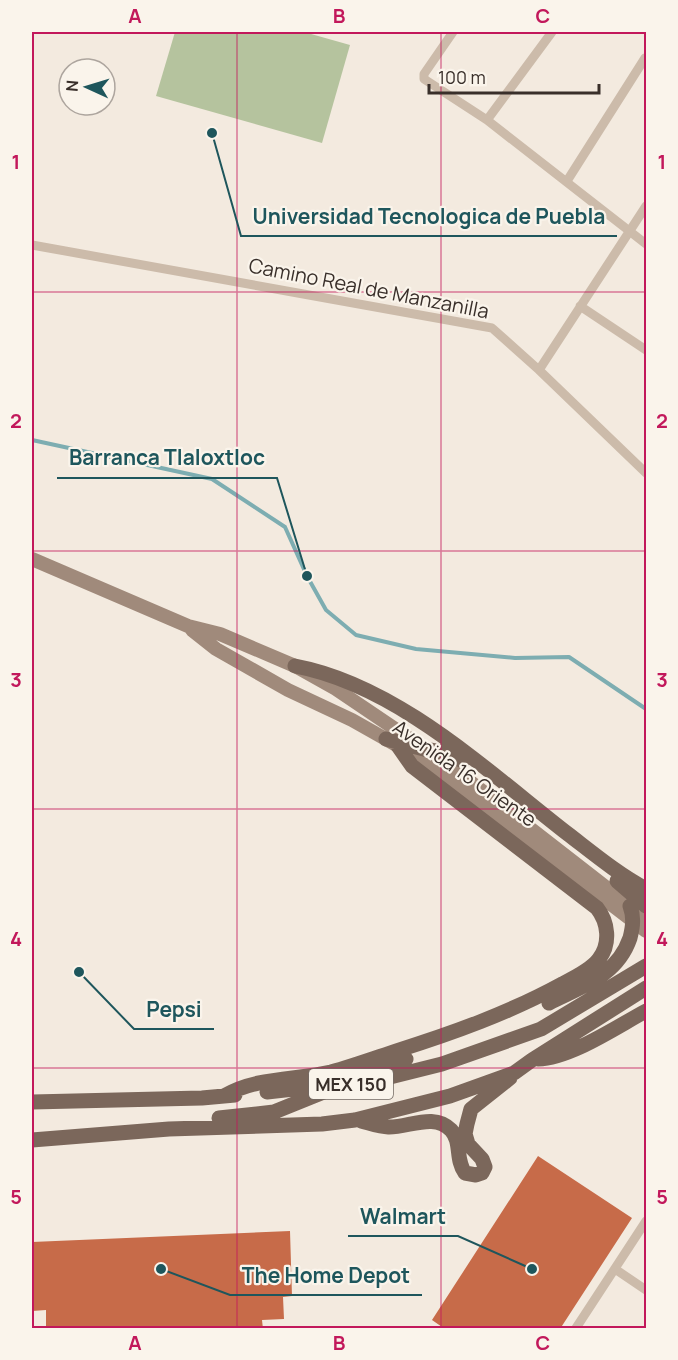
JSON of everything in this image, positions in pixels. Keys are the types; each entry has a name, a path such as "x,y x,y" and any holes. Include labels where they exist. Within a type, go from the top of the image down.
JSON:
{"main road":[{"path":"32,559 188,626"},
{"name":"Avenida 16 Oriente","path":"188,626 220,634 295,666 336,689 450,766 630,906"},
{"name":"Avenida 16 Oriente","path":"188,626 216,649 288,690 392,742 453,783 642,923"},
{"path":"295,666 332,675 394,705 453,744 608,865 646,889"},
{"path":"392,742 447,753 471,766 646,906"},
{"path":"224,1095 243,1087 346,1068 459,1031 547,992 591,967 602,955 607,927 597,908 412,766 392,742"},
{"path":"169,1129 205,1120 274,1112 392,1064 510,1021 604,975 622,957 628,941 642,923 630,906"},
{"name":"MEX 150","path":"32,1102 224,1095 341,1085 382,1079 442,1064 541,1029 646,966"},
{"path":"627,978 646,974"},
{"name":"MEX 150","path":"32,1140 169,1129 322,1124 355,1120 450,1096 514,1074 532,1060 646,988"},
{"path":"532,1060 546,1059 572,1051 646,1011"},
{"path":"355,1120 388,1127 428,1122 443,1125 452,1131 458,1144 459,1164 465,1173 476,1175 482,1173 485,1167 482,1159 468,1144 465,1134 471,1109 514,1074"}],"street":[{"path":"453,32 424,74 424,79 487,120 646,244"},
{"path":"487,120 552,32"},
{"path":"567,181 645,58"},
{"path":"539,370 646,206"},
{"name":"Camino Real de Manzanilla","path":"32,245 492,328 646,473"},
{"path":"580,306 646,350"},
{"path":"589,1329 578,1326 646,1221"},
{"path":"615,1269 646,1290"}],"green space":[{"path":"175,32 304,32 350,45 322,143 156,96"}],"building":[{"path":"538,1156 632,1218 560,1329 445,1329 432,1320"},
{"path":"290,1231 292,1296 283,1297 284,1319 262,1320 263,1329 46,1329 46,1310 32,1311 32,1242"}],"waterway":[{"path":"32,440 212,479 285,527 307,576 326,610 356,635 416,649 515,658 569,657 646,709"}],"place":[{"name":"Universidad Tecnologica de Puebla","path":"212,133"},
{"name":"Barranca Tlaloxtloc","path":"307,576"},
{"name":"Pepsi","path":"79,972"},
{"name":"The Home Depot","path":"161,1269"},
{"name":"Walmart","path":"532,1269"}]}
